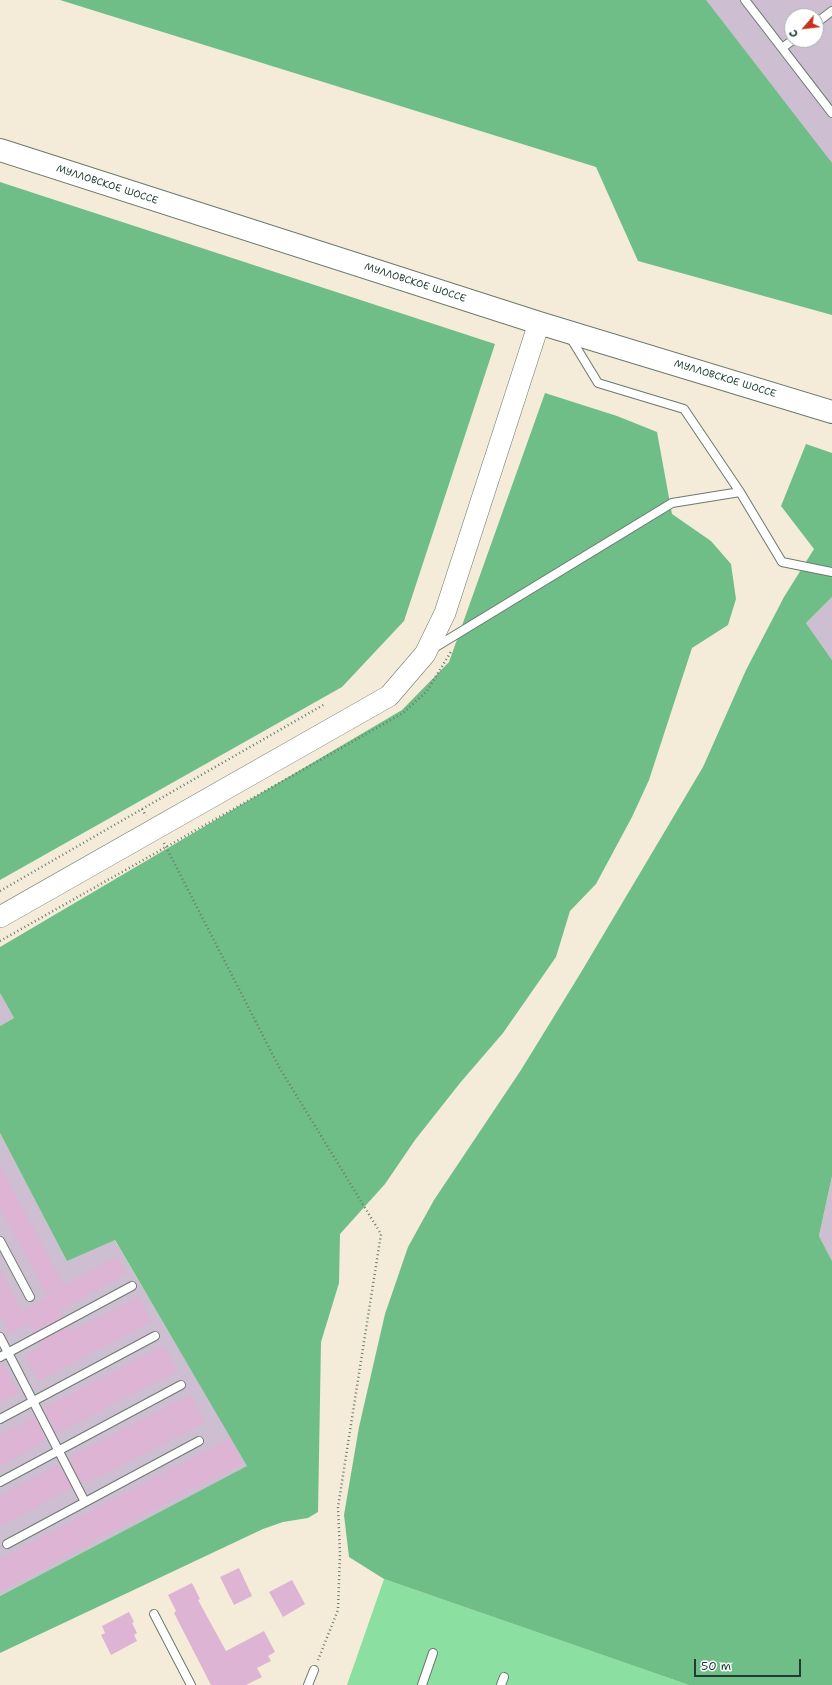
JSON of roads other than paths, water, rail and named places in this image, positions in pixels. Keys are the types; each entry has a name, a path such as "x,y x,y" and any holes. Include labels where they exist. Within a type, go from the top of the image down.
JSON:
{"highway":[{"name":"МУЛЛОВСКОЕ ШОССЕ","path":"0,150 539,323 832,412"}],"main road":[{"path":"0,917 389,696 425,654 445,613 539,323"}],"lane":[{"path":"745,0 832,113"},
{"path":"566,331 598,383 684,409 740,492 782,562 832,572"},
{"path":"425,654 672,503 740,492"},
{"path":"0,1241 30,1297"},
{"path":"0,1357 132,1286"},
{"path":"0,1419 155,1336"},
{"path":"0,1337 85,1502"},
{"path":"0,1482 181,1385"},
{"path":"8,1544 199,1441"},
{"path":"154,1614 191,1685"},
{"path":"422,1685 433,1653"},
{"path":"308,1685 314,1670"},
{"path":"501,1685 504,1677"}]}
